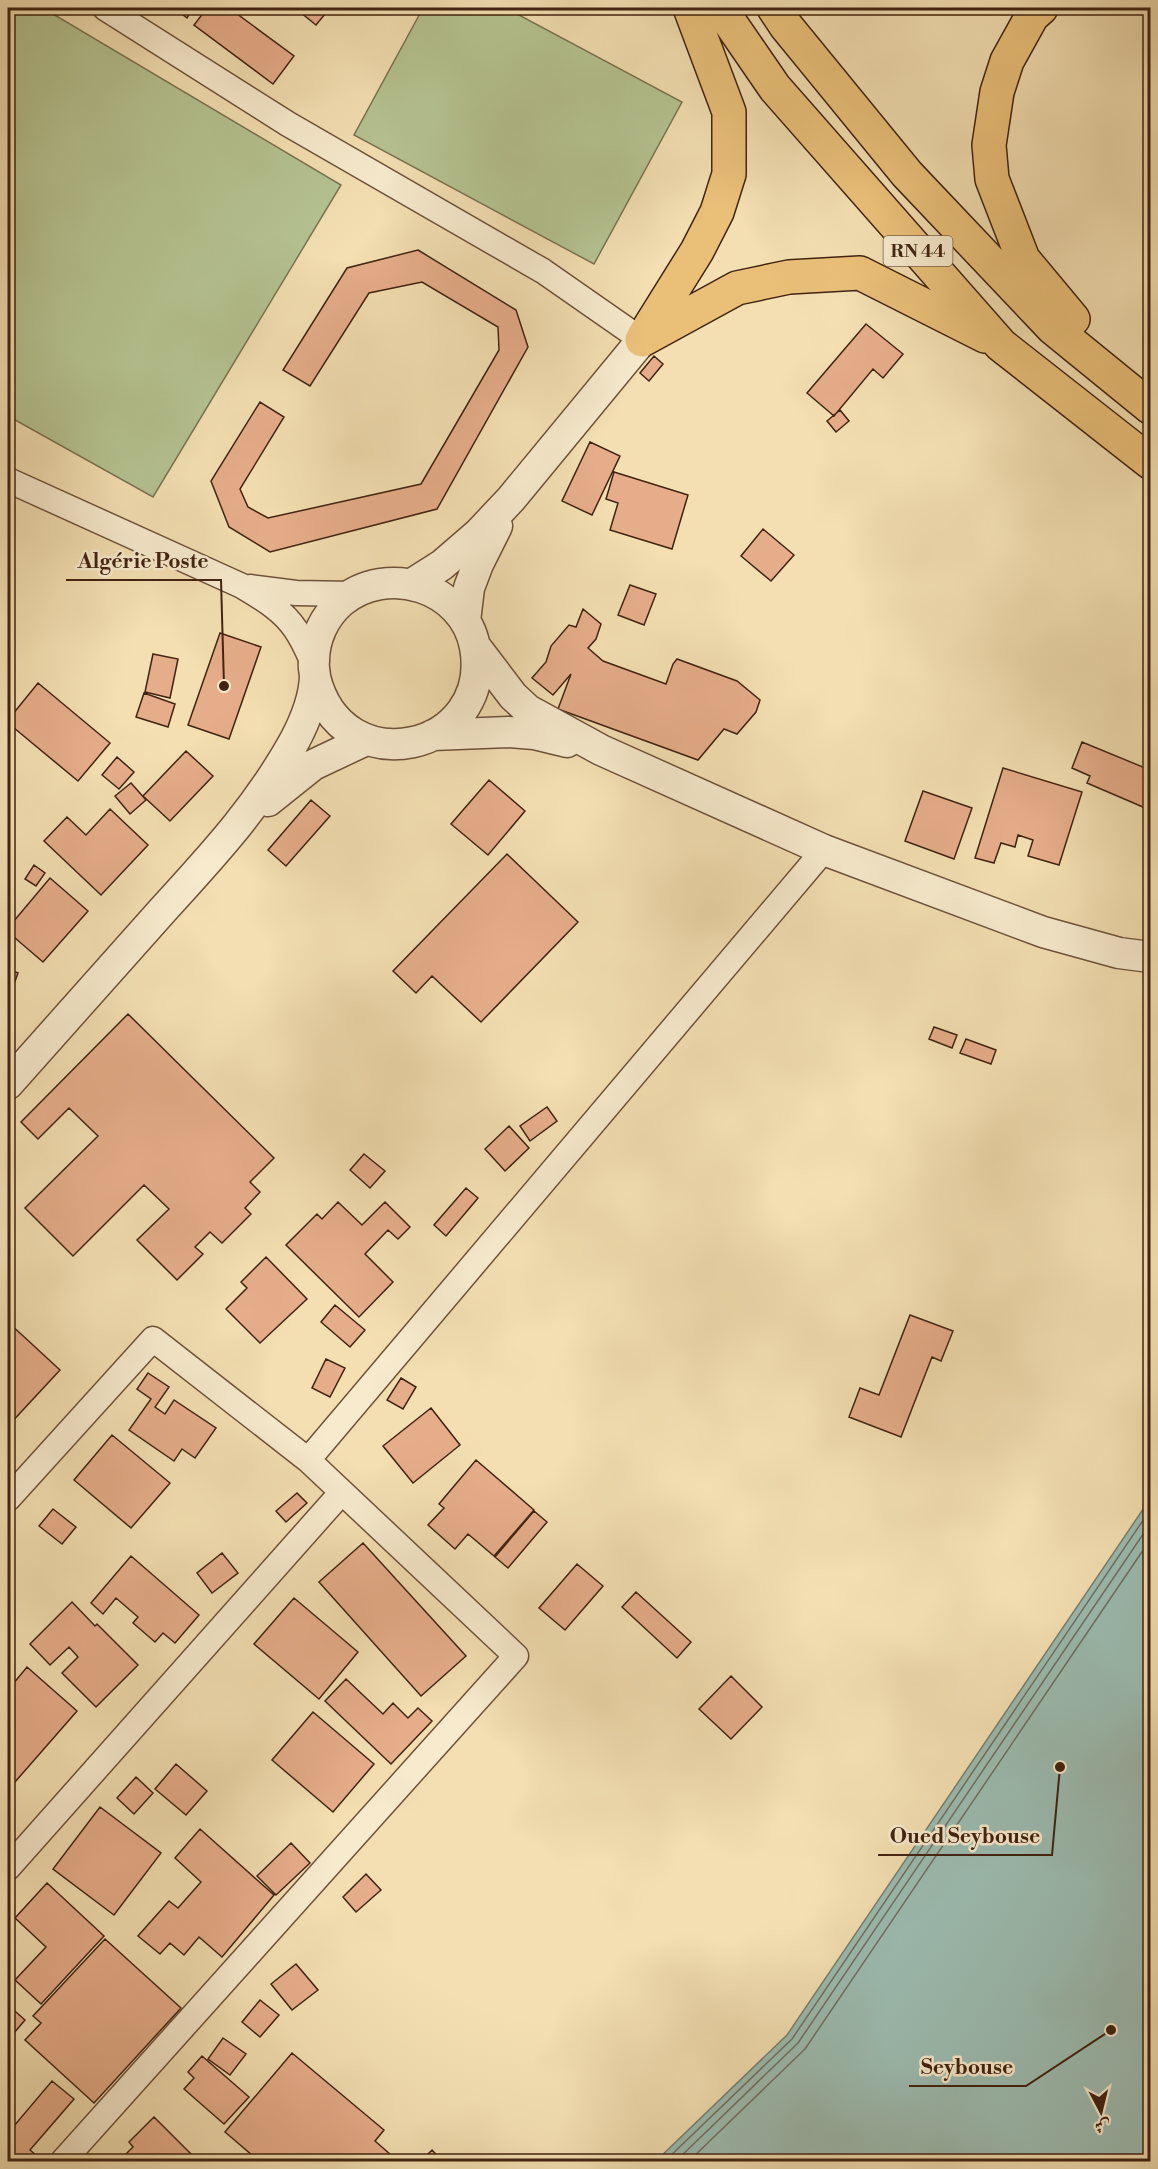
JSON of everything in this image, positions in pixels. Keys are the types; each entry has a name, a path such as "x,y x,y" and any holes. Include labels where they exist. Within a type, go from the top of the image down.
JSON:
{"highway":[{"path":"642,340 698,251 717,212 729,174 729,112 690,8"},
{"name":"RN 44","path":"720,8 775,88 1001,345 1150,462"},
{"name":"RN 44","path":"774,8 786,26 907,174 1053,328 1150,407"},
{"path":"1041,8 1032,16 1007,61 997,92 990,144 992,179 1023,259 1066,312 1150,401"},
{"path":"642,340 691,311 737,288 789,277 860,273 1001,345"}],"street":[{"path":"105,8 288,124 543,271 642,340 479,533 442,565 412,584"},
{"path":"8,480 242,586 272,604 296,629 314,670 318,691 332,715 342,725 366,740 401,744 421,741 433,735 454,719 469,697 476,672 470,633 469,588 478,564 510,499"},
{"path":"8,1084 242,822 277,774 306,720 318,636 324,624 331,613 352,594 381,583 412,584 431,590 448,601 513,696 528,710 601,750 824,850 1043,932 1119,953 1150,957"},
{"path":"242,586 296,593 352,594"},
{"path":"433,735 508,732 534,734 601,750"},
{"path":"242,822 313,765 366,740"},
{"path":"308,1460 824,850"},
{"path":"8,1499 153,1339 308,1460 516,1656 62,2162"},
{"path":"8,1868 342,1492"}],"green space":[{"path":"8,8 43,8 341,185 153,497 8,416"},
{"path":"423,8 506,8 682,102 594,264 354,135"}],"water":[{"path":"1150,1499 1150,2161 656,2161 787,2035"}],"building":[{"path":"174,8 193,8 187,18"},
{"path":"207,8 229,8 294,56 273,84 194,25"},
{"path":"295,8 330,8 316,25"},
{"path":"418,250 516,310 528,347 437,509 270,552 229,527 211,481 260,402 284,417 240,489 248,507 268,518 421,484 499,350 498,327 422,282 369,293 310,386 283,370 347,268"},
{"path":"866,324 903,354 883,378 873,369 834,416 807,393"},
{"path":"654,356 663,364 649,381 640,373"},
{"path":"840,410 849,421 836,432 827,421"},
{"path":"590,442 620,456 592,515 562,501"},
{"path":"614,472 688,495 672,549 610,530 618,503 606,499"},
{"path":"763,529 794,555 771,581 741,556"},
{"path":"630,585 656,594 644,625 618,615"},
{"path":"583,609 601,624 596,639 588,648 603,661 666,684 677,659 737,681 760,700 756,712 737,734 724,729 698,760 558,709 571,674 553,695 532,678 546,662 551,646 569,625 576,627"},
{"path":"220,633 261,647 229,739 188,725"},
{"path":"153,654 178,659 170,698 145,692"},
{"path":"38,683 110,743 78,781 8,723"},
{"path":"144,693 175,704 168,727 136,717"},
{"path":"1082,742 1150,770 1150,810 1087,783 1090,776 1072,768"},
{"path":"186,751 213,776 170,821 143,796"},
{"path":"117,757 134,772 119,789 102,775"},
{"path":"1003,768 1082,792 1059,865 1028,856 1033,840 1018,835 1015,847 1001,843 994,863 975,858"},
{"path":"489,780 525,811 488,855 451,824"},
{"path":"131,783 146,800 130,814 115,796"},
{"path":"923,791 972,808 954,859 905,841"},
{"path":"311,800 330,816 286,866 268,850"},
{"path":"110,809 148,845 101,895 44,841 67,817 86,835"},
{"path":"507,854 578,922 481,1022 432,976 416,993 393,971"},
{"path":"34,865 45,873 36,886 25,879"},
{"path":"50,878 88,911 43,962 8,932 8,928"},
{"path":"8,969 18,973 8,1001"},
{"path":"128,1014 274,1158 250,1182 260,1192 245,1208 251,1214 222,1243 210,1232 195,1247 203,1254 177,1280 137,1240 169,1209 144,1185 73,1256 25,1208 98,1136 69,1108 38,1139 21,1122"},
{"path":"934,1027 957,1035 952,1048 929,1039"},
{"path":"966,1039 996,1050 991,1064 960,1053"},
{"path":"547,1107 557,1121 530,1141 520,1126"},
{"path":"509,1126 529,1148 505,1171 485,1149"},
{"path":"364,1154 385,1171 370,1188 350,1170"},
{"path":"466,1188 478,1198 446,1236 434,1225"},
{"path":"338,1202 362,1225 385,1202 410,1227 398,1239 388,1230 365,1254 393,1282 359,1317 286,1245 317,1214 322,1219"},
{"path":"266,1257 307,1299 260,1343 226,1309 247,1288 241,1282"},
{"path":"335,1305 365,1330 350,1347 321,1322"},
{"path":"910,1315 953,1331 941,1361 932,1357 901,1437 849,1417 860,1388 879,1395"},
{"path":"8,1322 60,1370 8,1426"},
{"path":"326,1359 345,1368 330,1397 312,1388"},
{"path":"148,1373 169,1387 155,1407 165,1414 174,1400 216,1428 195,1458 182,1449 174,1461 129,1430 151,1399 137,1389"},
{"path":"401,1378 416,1387 403,1409 387,1400"},
{"path":"431,1408 460,1445 413,1483 383,1446"},
{"path":"112,1435 170,1483 131,1528 74,1480"},
{"path":"476,1460 534,1510 494,1556 468,1534 455,1549 428,1525 444,1508 439,1504"},
{"path":"297,1493 307,1503 286,1522 276,1511"},
{"path":"53,1509 76,1527 62,1544 39,1526"},
{"path":"534,1511 547,1522 508,1568 495,1557"},
{"path":"363,1543 466,1656 421,1696 319,1582"},
{"path":"222,1553 238,1573 212,1593 197,1573"},
{"path":"131,1556 199,1615 175,1643 163,1633 155,1642 133,1623 138,1617 116,1598 103,1614 91,1603"},
{"path":"577,1564 603,1586 565,1630 539,1608"},
{"path":"636,1592 691,1642 677,1658 622,1607"},
{"path":"294,1598 358,1652 319,1699 254,1644"},
{"path":"72,1602 138,1665 96,1707 62,1673 78,1657 69,1647 50,1665 30,1644"},
{"path":"27,1667 77,1711 8,1790 8,1690"},
{"path":"731,1676 762,1707 731,1739 699,1709"},
{"path":"346,1679 383,1714 393,1703 408,1718 418,1708 432,1721 391,1764 325,1701"},
{"path":"313,1712 374,1764 333,1812 272,1760"},
{"path":"176,1764 207,1791 186,1815 155,1789"},
{"path":"136,1777 153,1793 134,1814 117,1798"},
{"path":"100,1807 161,1853 114,1915 53,1869"},
{"path":"200,1829 274,1895 222,1957 199,1937 184,1955 170,1943 160,1954 138,1936 169,1901 178,1908 201,1882 175,1858"},
{"path":"291,1843 310,1863 276,1895 257,1876"},
{"path":"366,1874 381,1890 356,1912 343,1897"},
{"path":"47,1883 104,1936 41,2004 15,1980 46,1947 15,1918"},
{"path":"105,1939 181,2008 94,2103 25,2040 41,2023 33,2016"},
{"path":"296,1964 318,1990 292,2010 271,1984"},
{"path":"260,2000 279,2015 260,2037 242,2022"},
{"path":"8,2005 25,2020 8,2040"},
{"path":"223,2038 246,2054 230,2075 208,2059"},
{"path":"292,2053 384,2130 375,2141 399,2162 260,2162 225,2132"},
{"path":"202,2056 249,2097 224,2124 184,2089 194,2078 188,2072"},
{"path":"52,2081 74,2099 30,2150 44,2162 8,2162 8,2133"},
{"path":"154,2117 199,2162 118,2162 133,2147 129,2142"},
{"path":"432,2150 443,2162 420,2162"}],"place":[{"name":"Algérie Poste","path":"224,686"},
{"name":"Oued Seybouse","path":"1060,1767"},
{"name":"Seybouse","path":"1111,2030"}]}
